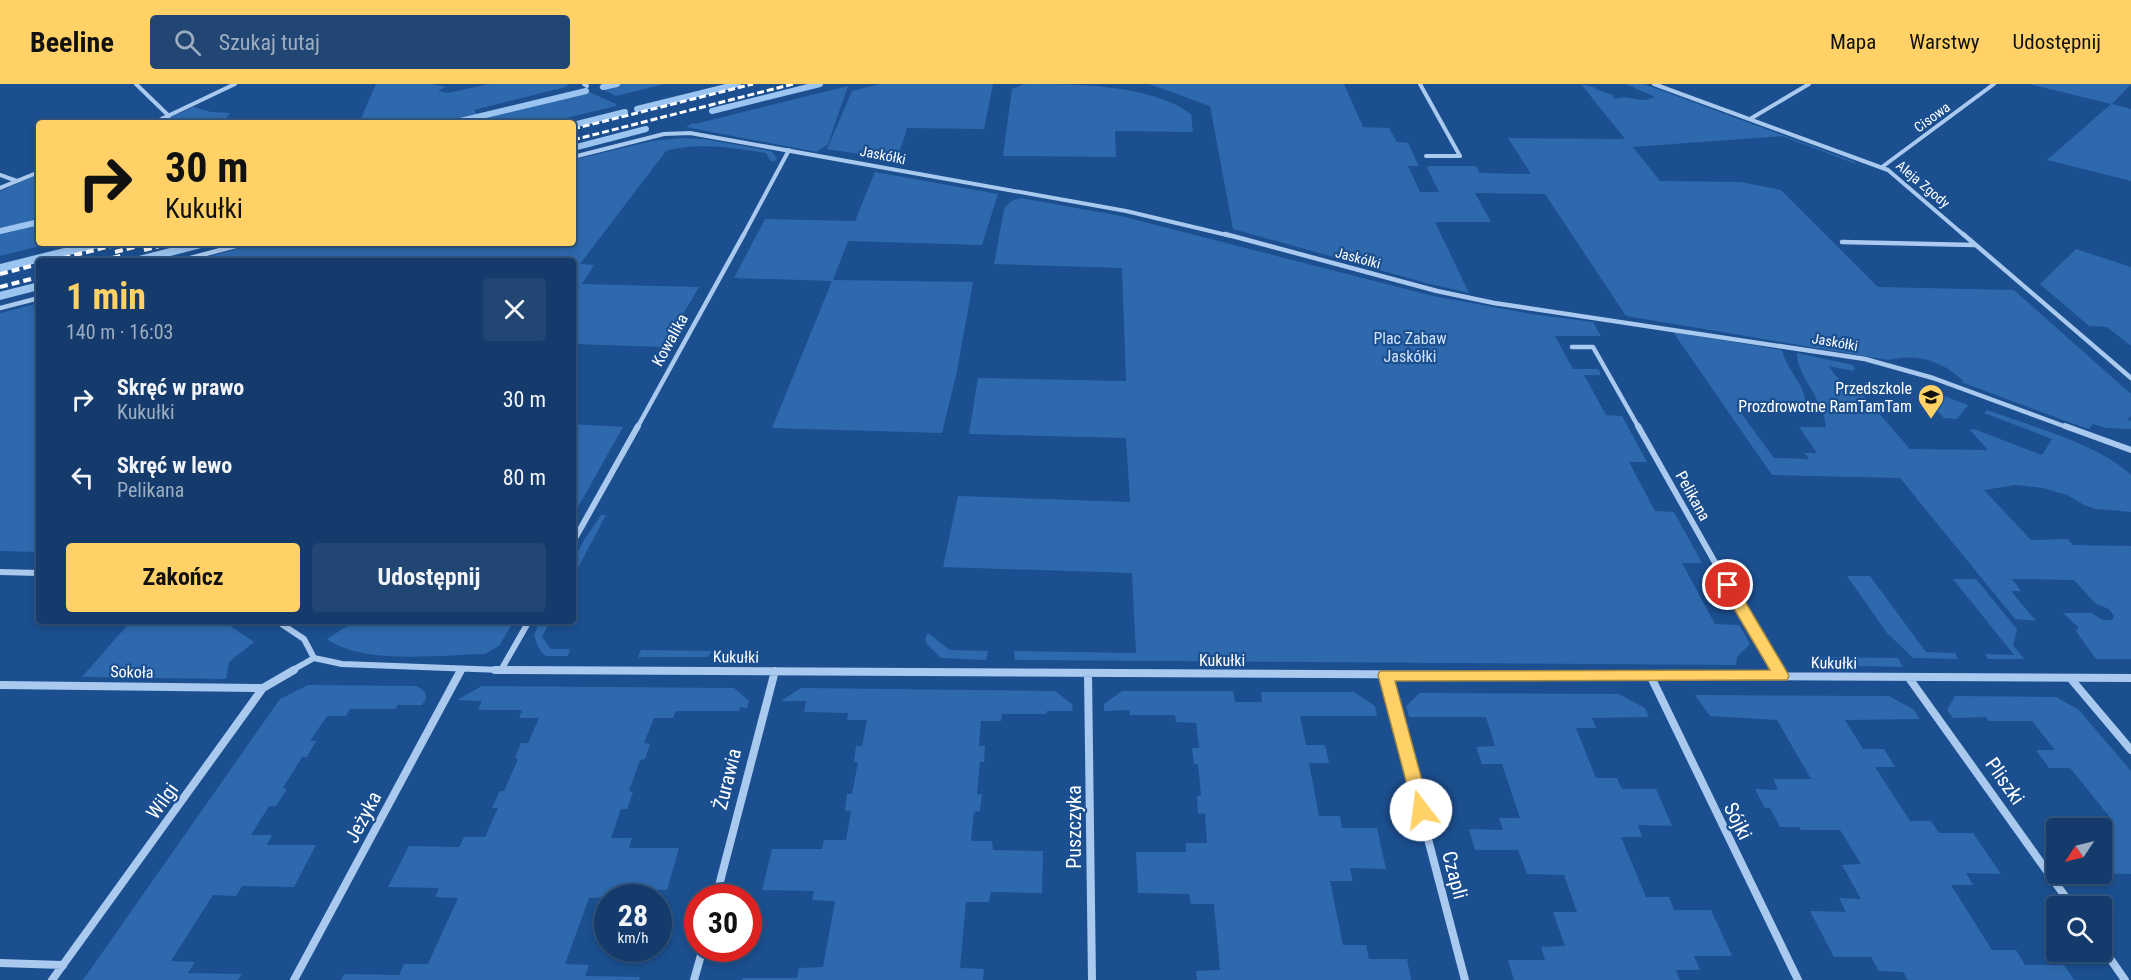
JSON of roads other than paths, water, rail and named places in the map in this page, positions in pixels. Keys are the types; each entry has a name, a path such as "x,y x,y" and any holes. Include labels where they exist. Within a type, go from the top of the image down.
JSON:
{"street":[{"path":"136,84 169,116"},
{"path":"160,120 234,84"},
{"path":"1420,84 1460,156 1426,156"},
{"name":"Aleja Zgody","path":"1654,84 1882,167 2131,378"},
{"path":"1750,119 1809,84"},
{"name":"Cisowa","path":"1882,167 1995,84"},
{"name":"Jaskółki","path":"576,156 643,139 683,133 1126,210 1437,291 1494,303 1865,359 1933,378 2131,450"},
{"name":"Kowalika","path":"576,537 719,281 789,150"},
{"path":"0,188 36,173"},
{"path":"0,175 18,181"},
{"path":"1842,242 1975,245"},
{"path":"190,258 236,246"},
{"path":"0,308 36,299"},
{"name":"Pelikana","path":"1572,347 1593,347 1761,644 1782,676"},
{"path":"0,572 36,573"},
{"path":"282,624 304,639 314,658"},
{"path":"501,670 527,624"},
{"name":"Kukułki","path":"314,658 342,664 501,670 2131,678"},
{"name":"Wilgi","path":"52,980 263,688 314,658"},
{"name":"Jeżyka","path":"294,980 461,669"},
{"name":"Żurawia","path":"719,884 775,671"},
{"name":"Puszczyka","path":"1088,673 1092,980"},
{"name":"Czapli","path":"1385,675 1465,980"},
{"name":"Sójki","path":"1651,677 1798,980"},
{"name":"Pliszki","path":"1909,678 2065,896"},
{"path":"2071,679 2131,750"},
{"name":"Sokoła","path":"0,686 263,688"},
{"path":"2112,961 2125,980"},
{"path":"694,980 699,962"},
{"path":"0,963 63,965"}],"waterway":[{"path":"603,87 617,84"},
{"path":"637,109 738,84"},
{"path":"712,111 820,84"},
{"path":"465,120 586,91"},
{"path":"576,124 625,112"},
{"path":"576,147 646,129"},
{"path":"0,231 36,223"},
{"path":"40,258 89,246"},
{"path":"147,258 193,246"},
{"path":"0,268 36,259"},
{"path":"0,296 36,287"}],"railway":[{"path":"576,128 753,84"},
{"path":"576,139 793,84"},
{"path":"63,258 111,246"},
{"path":"115,252 139,246"},
{"path":"144,250 159,246"},
{"path":"112,258 124,255"},
{"path":"0,274 36,265"},
{"path":"0,287 36,278"}],"place":[{"name":"Przedszkole Prozdrowotne RamTamTam","path":"1931,420"}],"park label":[{"name":"Plac Zabaw Jaskółki","path":"1410,347"}]}
